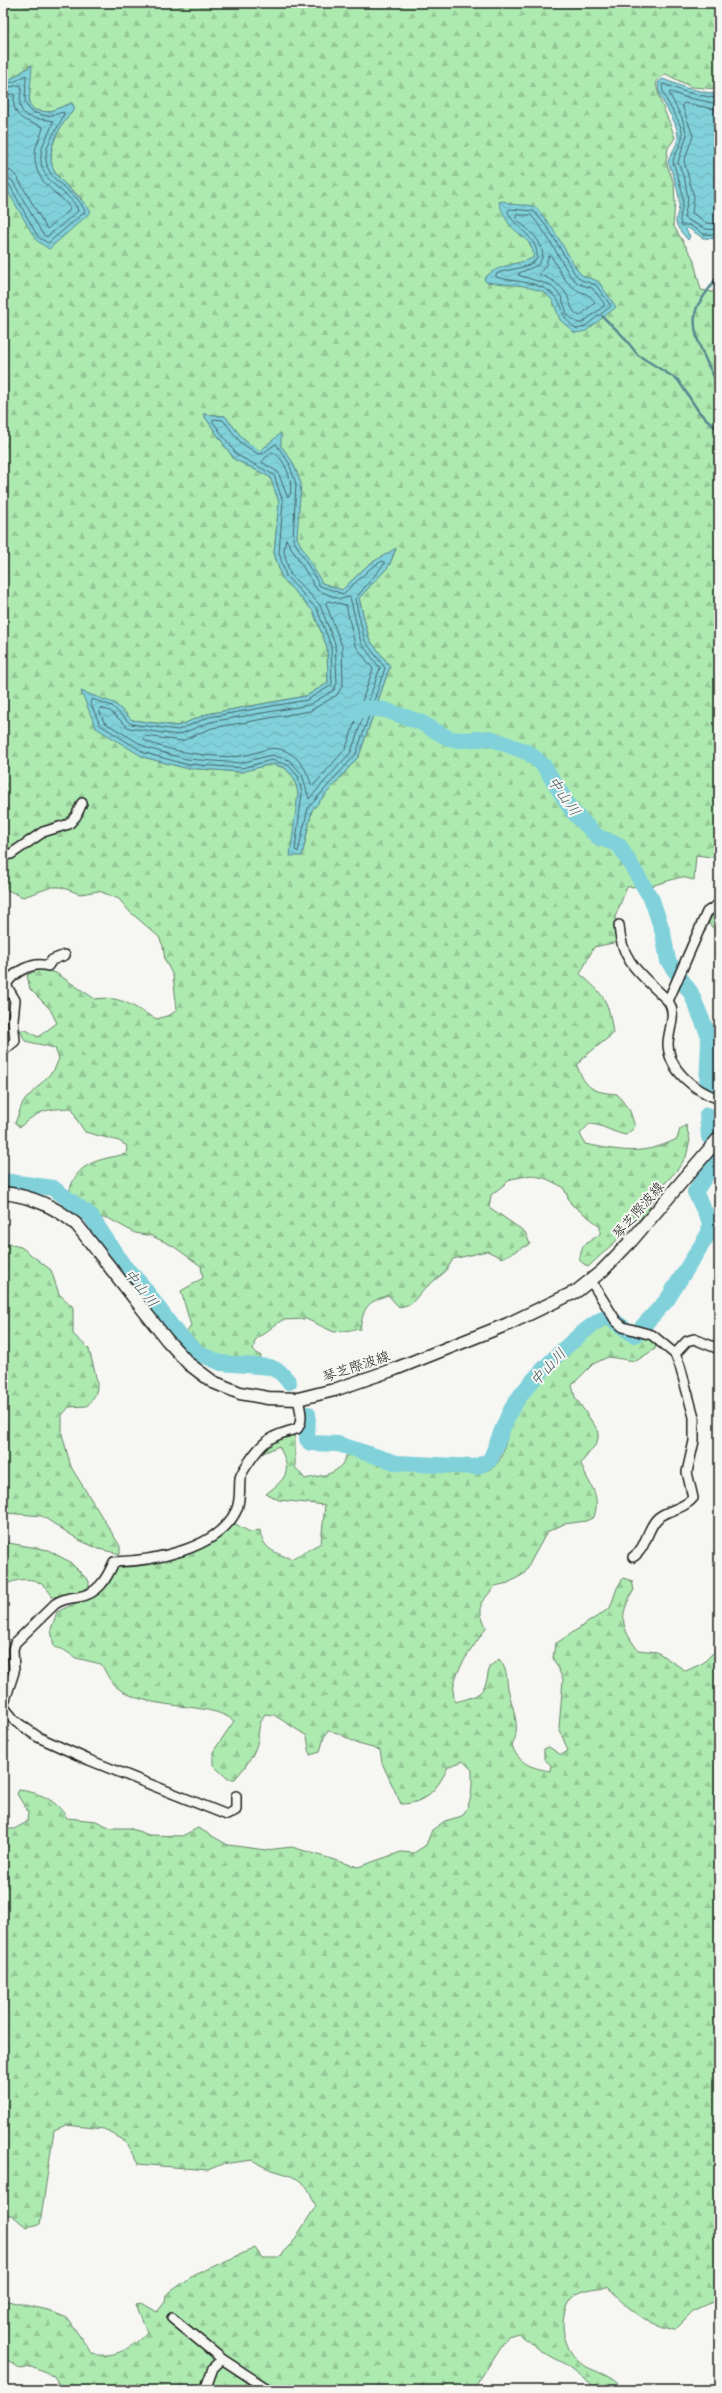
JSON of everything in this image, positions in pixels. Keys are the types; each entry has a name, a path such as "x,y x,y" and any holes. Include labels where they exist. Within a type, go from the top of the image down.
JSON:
{"main road":[{"name":"琴芝際波線","path":"3,1193 40,1200 71,1220 94,1245 179,1354 201,1373 227,1389 240,1393 268,1398 298,1399 358,1382 456,1345 531,1314 571,1294 591,1281 632,1240 719,1138"}],"street":[{"path":"3,855 11,854 43,832 69,824 76,816 82,803"},
{"path":"668,1001 707,912 719,904"},
{"path":"619,925 619,936 631,966 668,1001 673,1011 668,1043 670,1057 674,1066 705,1095 719,1099"},
{"path":"3,1051 16,1041 14,1020 15,1000 6,985 9,980 30,966 48,966 52,960 65,955"},
{"path":"591,1281 620,1324 652,1335 675,1354 680,1366 694,1417 694,1441 687,1472 693,1498 684,1506 657,1519 639,1553 633,1557"},
{"path":"675,1354 688,1341 694,1339 719,1349"},
{"path":"236,1796 236,1810 227,1815 89,1760 38,1736 15,1721 3,1706 14,1672 13,1649 15,1643 55,1604 60,1600 92,1593 100,1588 114,1562 160,1557 183,1550 205,1540 224,1527 238,1504 240,1477 262,1444 280,1434 297,1429 300,1426 301,1412 298,1399"},
{"path":"172,2318 222,2359 269,2390"},
{"path":"205,2390 213,2368 222,2359"}],"green space":[{"path":"3,3 719,3 719,89 691,87 666,74 656,81 661,103 675,138 668,148 666,162 674,184 675,203 673,225 693,258 701,290 712,292 719,289 719,858 696,855 694,880 681,877 651,886 627,887 615,917 618,942 594,947 580,974 595,988 604,1000 610,1014 613,1034 584,1057 577,1066 580,1074 591,1088 602,1092 617,1094 630,1111 635,1127 626,1135 598,1125 589,1124 580,1134 585,1144 621,1150 642,1150 653,1148 677,1139 680,1129 686,1125 690,1140 686,1157 677,1170 658,1191 647,1212 588,1267 579,1260 583,1246 600,1234 600,1226 571,1204 563,1187 547,1179 531,1175 511,1179 491,1195 489,1207 525,1232 530,1244 502,1258 487,1251 453,1259 446,1271 423,1290 411,1304 399,1307 388,1295 371,1303 365,1311 360,1329 334,1332 306,1319 282,1320 255,1340 253,1350 261,1356 260,1361 237,1360 219,1356 203,1348 186,1333 191,1326 181,1291 203,1278 201,1266 173,1246 152,1236 135,1233 108,1218 99,1218 88,1206 69,1193 72,1183 83,1169 90,1164 106,1158 126,1154 127,1146 119,1141 85,1132 77,1120 72,1108 50,1110 38,1114 20,1127 15,1123 23,1102 54,1070 59,1059 55,1048 25,1041 20,1030 26,1030 38,1037 57,1023 50,1009 30,989 27,975 40,969 56,973 95,999 105,998 128,1003 157,1019 170,1015 177,1010 173,976 165,960 163,946 159,937 129,911 119,899 99,891 80,894 61,887 52,887 23,897 3,888 3,183 5,186 82,199 59,178 51,161 51,151 58,132 75,109 72,103 48,112 34,110 29,103 31,65 13,78 3,80","holes":["203,414 225,416 244,440 260,451 281,446 291,460 299,481 300,491 296,523 298,542 322,583 342,590 368,565 396,549 389,566 359,598 369,639 390,666 359,756 312,810 302,856 296,818 298,793 294,778 285,768 271,764 242,772 185,768 143,757 114,703 132,720 178,726 207,714 306,696 328,683 327,647 313,611 282,578 274,553 279,502 270,477 234,459"]},
{"path":"719,909 719,934 708,923 716,910"},
{"path":"3,1243 21,1247 51,1270 59,1294 73,1307 73,1334 89,1349 96,1377 97,1388 87,1406 69,1407 62,1415 62,1434 71,1467 120,1546 120,1554 99,1549 79,1540 42,1516 3,1514"},
{"path":"603,1324 614,1328 625,1338 647,1338 656,1344 655,1349 636,1361 608,1357 593,1364 572,1385 575,1397 599,1432 597,1443 581,1463 595,1494 596,1508 594,1517 586,1521 564,1524 547,1532 524,1574 508,1583 495,1586 481,1603 481,1615 486,1627 463,1663 454,1682 453,1692 455,1702 476,1695 486,1683 489,1667 499,1659 507,1676 508,1688 515,1717 516,1731 512,1746 522,1761 532,1767 550,1771 551,1765 544,1759 544,1749 549,1747 561,1755 568,1751 559,1728 563,1679 553,1658 555,1644 610,1608 617,1588 623,1578 632,1581 634,1590 626,1607 624,1621 625,1628 638,1650 657,1652 686,1671 703,1663 719,1647 719,2299 693,2311 675,2329 666,2328 647,2320 629,2308 607,2287 585,2290 575,2295 568,2303 563,2318 566,2342 579,2362 609,2377 619,2385 622,2390 599,2390 570,2367 540,2350 518,2333 508,2336 473,2390 62,2390 54,2376 31,2367 21,2369 3,2357 3,2300 48,2310 67,2318 92,2354 108,2355 122,2351 136,2343 147,2332 136,2304 142,2303 157,2312 165,2302 166,2295 194,2275 255,2248 262,2258 278,2258 291,2245 316,2206 308,2188 304,2184 286,2174 265,2167 253,2160 222,2164 208,2170 138,2164 125,2141 104,2129 66,2125 54,2130 40,2224 26,2227 12,2215 3,2215 3,1829 14,1829 27,1822 28,1812 17,1794 19,1790 41,1795 47,1798 58,1806 67,1818 96,1821 111,1828 129,1828 149,1835 182,1836 198,1828 228,1845 266,1850 292,1847 358,1867 401,1852 414,1853 426,1845 432,1830 445,1821 462,1816 466,1811 472,1789 472,1770 463,1761 448,1767 440,1782 424,1798 410,1803 401,1804 382,1763 380,1750 358,1744 338,1733 328,1731 324,1737 320,1752 310,1755 307,1736 274,1715 265,1714 260,1725 257,1744 251,1758 235,1779 228,1779 213,1765 213,1752 234,1721 209,1710 159,1703 127,1694 114,1685 101,1664 76,1658 64,1650 54,1647 51,1629 57,1612 99,1591 118,1567 149,1561 179,1552 208,1540 235,1524 250,1532 260,1530 261,1536 267,1546 275,1552 291,1559 321,1543 325,1505 279,1500 266,1494 283,1478 286,1473 286,1462 279,1446 261,1454 250,1451 266,1435 287,1429 295,1437 295,1467 305,1479 331,1473 340,1466 347,1454 364,1456 384,1463 423,1470 472,1473 489,1470 498,1462 504,1450 511,1424 534,1387 555,1364"},
{"path":"3,1542 48,1550 70,1562 89,1581 89,1589 57,1597 52,1596 42,1584 36,1581 24,1579 3,1585"}],"water":[{"path":"32,65 29,103 34,110 48,112 72,103 75,109 58,132 51,151 51,161 59,178 80,198 91,212 49,249 36,240 3,183 3,80 13,78"},
{"path":"663,79 686,88 719,95 719,239 703,238 688,228 686,230 690,236 688,240 681,232 676,222 679,198 675,180 668,162 677,143 678,137 675,123 661,97 659,90 658,82"},
{"path":"504,201 512,204 529,205 537,208 553,229 578,271 583,276 598,281 616,307 586,331 575,333 560,320 553,301 544,292 524,286 486,282 484,279 494,270 533,258 532,247 526,239 510,225 503,214 499,202"},
{"path":"203,414 225,416 244,440 260,451 281,433 281,446 292,461 301,483 297,538 322,583 342,590 368,565 396,548 389,566 359,598 369,639 390,666 359,756 312,810 302,856 290,856 298,793 294,778 285,768 271,764 242,772 185,768 143,757 96,728 81,691 114,703 132,720 178,726 207,714 306,696 328,683 327,647 313,611 282,578 274,553 279,502 270,477 234,459"}],"waterway":[{"path":"719,274 698,305 695,315 695,325 700,347 719,387"},
{"path":"602,316 622,335 638,355 678,380 699,412 719,431"},
{"name":"中山川","path":"356,713 366,708 385,710 420,722 450,739 463,740 490,738 529,753 544,766 572,811 598,837 619,845 652,900 663,933 668,961 691,993 708,1034 707,1087"},
{"name":"中山川","path":"707,1115 709,1137"},
{"name":"中山川","path":"308,1414 307,1439 310,1443 338,1444 397,1463 476,1467 490,1460 507,1418 517,1400 539,1373 553,1359 582,1333 607,1316 634,1335 638,1333 667,1300 709,1233 710,1222 695,1192 716,1161 715,1156"},
{"name":"中山川","path":"3,1181 53,1188 90,1215 123,1265 141,1284 175,1331 198,1353 221,1363 270,1367 280,1372 289,1382"}]}
